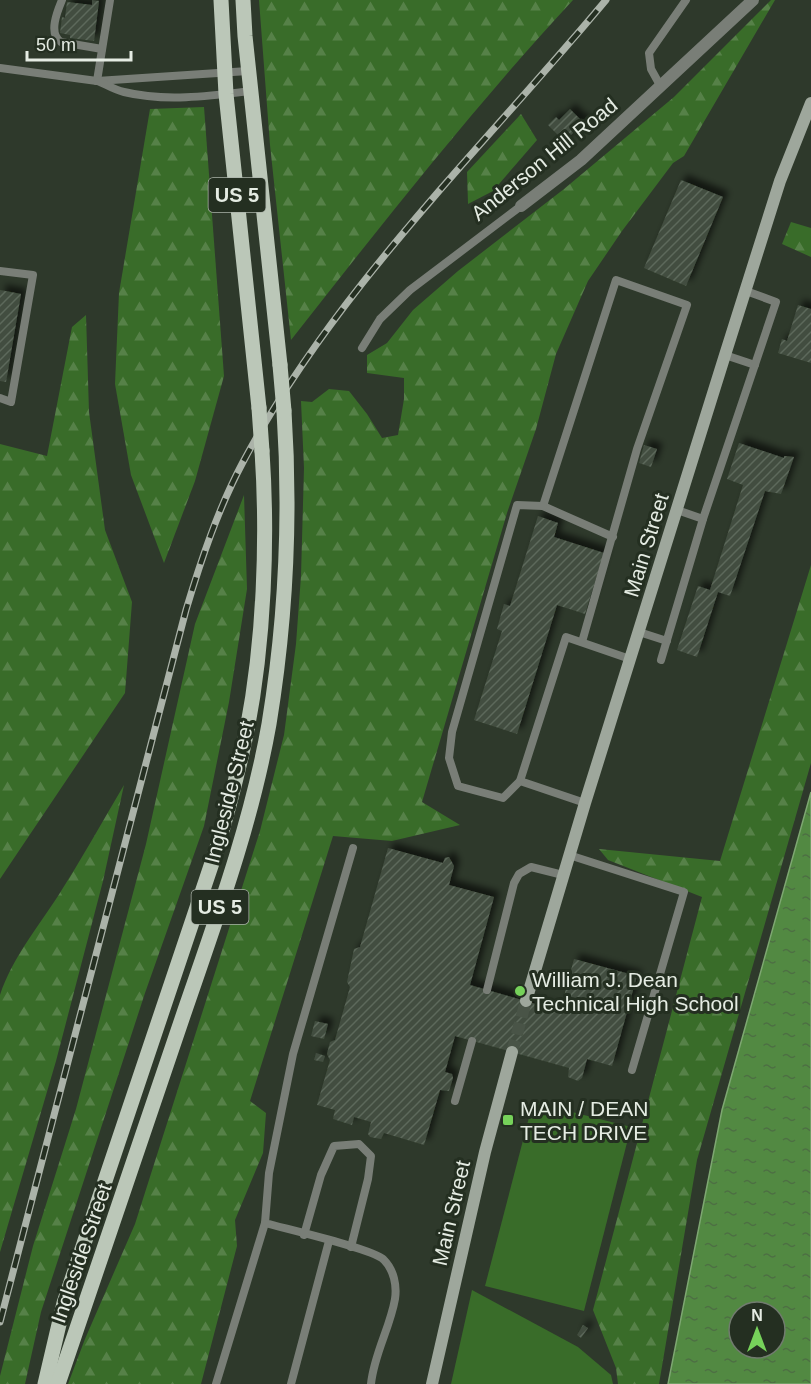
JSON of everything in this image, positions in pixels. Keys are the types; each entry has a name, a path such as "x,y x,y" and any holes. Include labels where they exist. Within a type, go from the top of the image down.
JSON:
{"main road":[{"name":"US 5","path":"221,0 226,94"},
{"name":"US 5","path":"243,0 250,91"},
{"name":"Ingleside Street","path":"58,1384 215,921 257,780 278,666 287,571 288,471 280,365 250,91"},
{"name":"Ingleside Street","path":"45,1384 64,1303 218,846 247,727 261,603 264,482 258,389 226,94"},
{"name":"Main Street","path":"526,1001 585,803 780,181 811,103"},
{"name":"Main Street","path":"432,1384 485,1152 512,1053"}],"street":[{"name":"Anderson Hill Road","path":"522,206 581,160 753,0"}],"lane":[{"path":"62,0 54,35 56,39 61,42 102,49"},
{"path":"97,81 110,0"},
{"path":"661,87 651,69 649,53 686,0"},
{"path":"0,68 97,81 248,71"},
{"path":"97,81 122,92 133,94 180,97 250,91"},
{"name":"Anderson Hill Road","path":"362,348 380,319 410,290 522,206"},
{"path":"0,271 33,275 12,402 0,398"},
{"path":"543,506 616,280 687,305 637,449 582,642"},
{"path":"661,660 703,519 776,302 746,291"},
{"path":"725,355 754,365"},
{"path":"613,537 543,506 517,505 452,732 449,758 458,786 503,798 520,782 566,637 630,658"},
{"path":"677,510 703,519"},
{"path":"639,632 667,640"},
{"path":"520,782 585,803"},
{"path":"216,1384 265,1223 269,1173 288,1076 353,848"},
{"path":"569,855 684,892 632,1070"},
{"path":"487,990 514,884 519,874 531,867 563,875"},
{"path":"455,1101 472,1041"},
{"path":"304,1235 321,1175 334,1146 359,1144 371,1156 368,1179 351,1247"},
{"path":"265,1223 383,1258 393,1272 395,1298 373,1365 371,1384"},
{"path":"291,1384 329,1241"}],"green space":[{"path":"259,0 573,0 464,124 291,340 270,145"},
{"path":"771,0 775,0 684,156 673,163 588,281 556,354 536,429 507,513 422,802 460,825 392,841 333,836 250,1101 266,1113 263,1153 235,1220 237,1246 201,1384 68,1384 135,1224 260,831 284,735 296,644 301,576 304,468 301,401 312,402 329,389 349,391 382,438 398,435 404,399 404,378 367,373 367,355 387,343 413,310 458,271 564,189 674,97"},
{"path":"204,107 224,376 195,481 164,563 131,475 115,384 119,293 150,109"},
{"path":"521,114 537,140 493,191 468,204 467,172"},
{"path":"791,222 811,228 811,257 782,244"},
{"path":"86,315 89,412 105,530 132,602 125,693 0,879 0,444 47,456 72,327"},
{"path":"244,495 247,589 229,702 204,826 145,993 41,1312 25,1384 0,1384 0,1376 33,1246 76,1109 146,844 195,624"},
{"path":"811,565 811,763 697,1160 659,1384 618,1384 616,1368 593,1310 702,897 608,860 599,849 720,861"},
{"path":"124,785 103,881 56,1061 0,1252 0,995 18,956 67,882"},
{"path":"533,1102 631,1127 584,1311 485,1286"},
{"path":"472,1290 578,1347 611,1375 613,1384 451,1384"}],"water":[{"path":"811,792 811,1384 668,1384 722,1110"}],"building":[{"path":"92,0 99,1 94,41 70,38 70,35 60,33 67,2 92,5"},
{"path":"570,109 580,119 585,120 586,124 580,126 561,145 554,138 558,135 548,125 556,117 559,120"},
{"path":"681,180 723,197 686,286 644,268"},
{"path":"0,290 21,294 6,382 0,381"},
{"path":"798,305 811,309 811,363 778,353 782,339 787,341"},
{"path":"739,443 784,458 784,456 794,457 781,494 765,491 730,596 718,592 697,657 677,650 698,586 710,590 743,485 727,479"},
{"path":"644,445 657,449 651,467 639,463"},
{"path":"538,516 558,523 554,537 604,553 585,614 557,605 517,734 474,720 502,631 497,629 504,604 510,606"},
{"path":"388,848 443,863 445,858 449,857 454,866 449,885 494,897 470,985 560,1011 574,959 637,976 612,1066 587,1059 582,1078 578,1081 568,1077 569,1068 455,1036 445,1072 452,1074 453,1078 449,1091 440,1090 424,1145 384,1133 381,1139 370,1137 368,1134 371,1122 354,1117 352,1125 333,1119 335,1110 317,1105 330,1060 327,1054 330,1042 335,1040 350,987 347,982 354,949 360,947"},
{"path":"315,1021 328,1024 324,1039 311,1036"},
{"path":"316,1053 325,1056 323,1062 314,1060"},
{"path":"583,1325 588,1328 581,1338 577,1335"}],"tunnel":[{"path":"512,1052 526,1001"}],"railway":[{"path":"0,1322 186,610 204,554 226,498 243,462 280,398 321,338 366,279 412,222 606,0"}],"place":[{"name":"William J. Dean Technical High School","path":"520,991"},
{"name":"MAIN / DEAN TECH DRIVE","path":"508,1120"}]}
